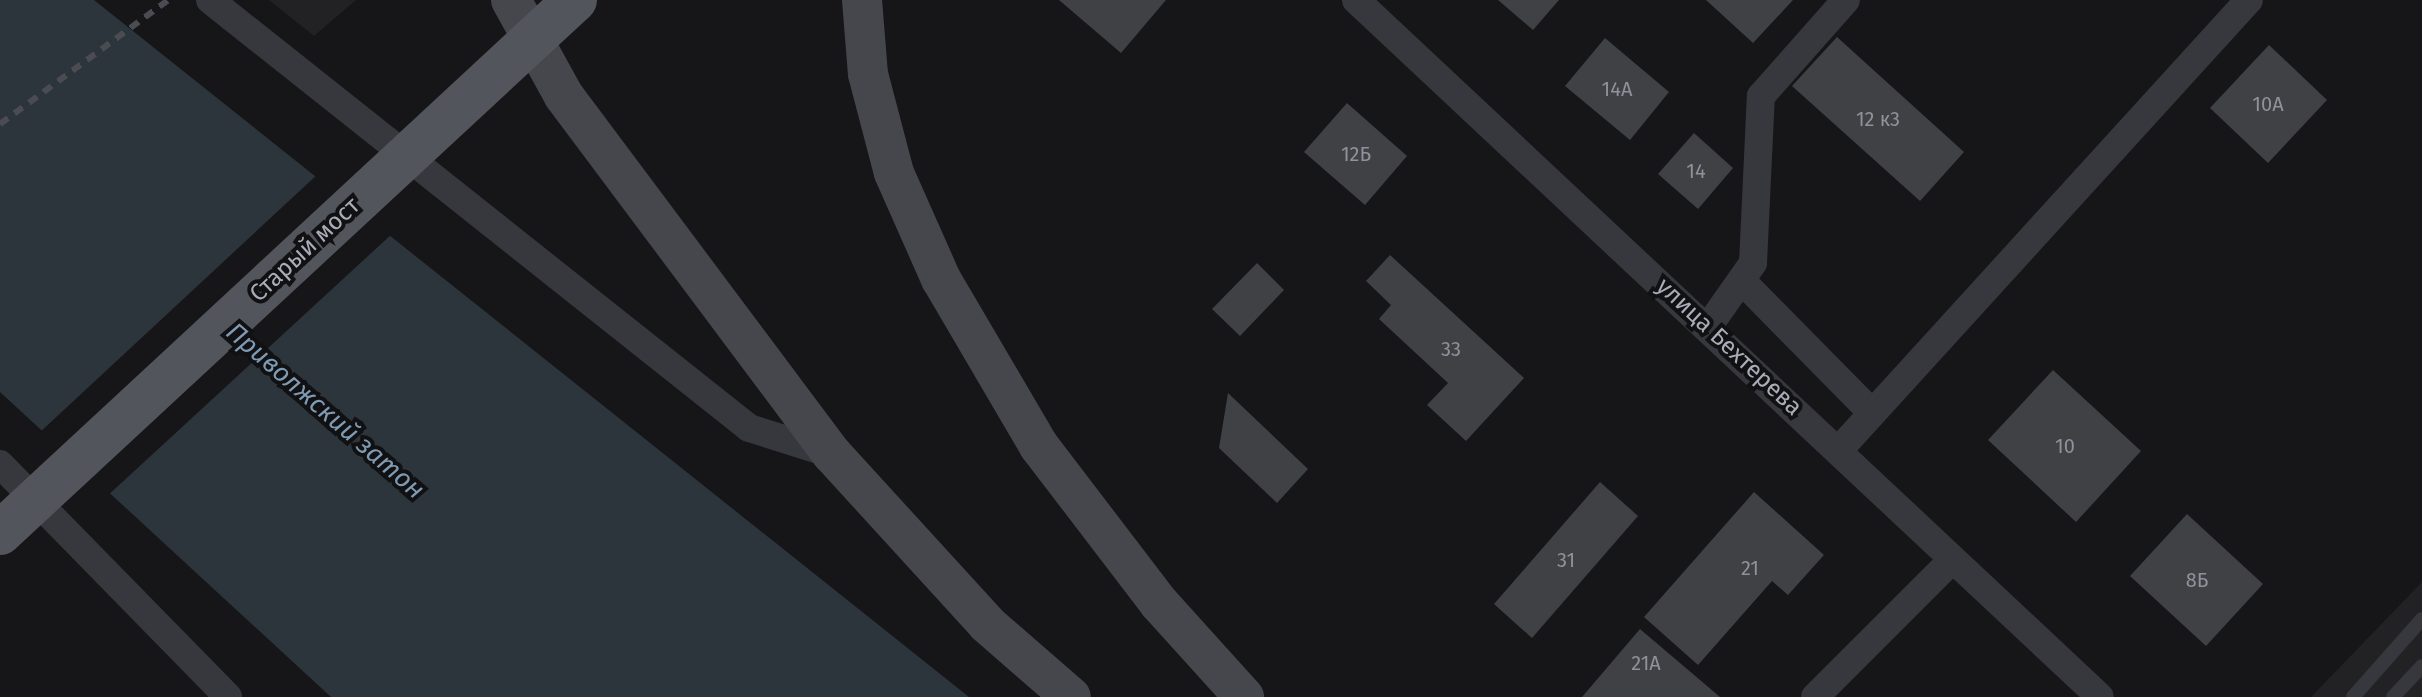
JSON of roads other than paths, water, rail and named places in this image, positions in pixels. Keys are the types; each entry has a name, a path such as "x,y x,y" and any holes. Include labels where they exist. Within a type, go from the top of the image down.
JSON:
{"main road":[{"path":"511,0 564,96 832,454 987,624 1071,697"},
{"name":"Старый мост","path":"0,533 575,0"},
{"path":"862,0 868,74 894,173 941,279 1039,446 1159,603 1244,697"}],"street":[{"path":"210,0 749,428 832,454"},
{"name":"улица Бехтерева","path":"1356,0 2100,697"},
{"path":"1708,327 1745,284 1757,239 1761,96 1846,0"},
{"path":"1838,451 2249,0"},
{"path":"1745,284 1872,413"},
{"path":"0,464 228,697"},
{"path":"1815,697 1952,560"}],"lane":[{"path":"2353,697 2422,619"},
{"path":"2393,697 2422,666"}],"water":[{"name":"Приволжский затон","path":"0,0 94,0 969,697 331,697 0,392"}],"railway":[{"path":"0,124 168,0"}]}
